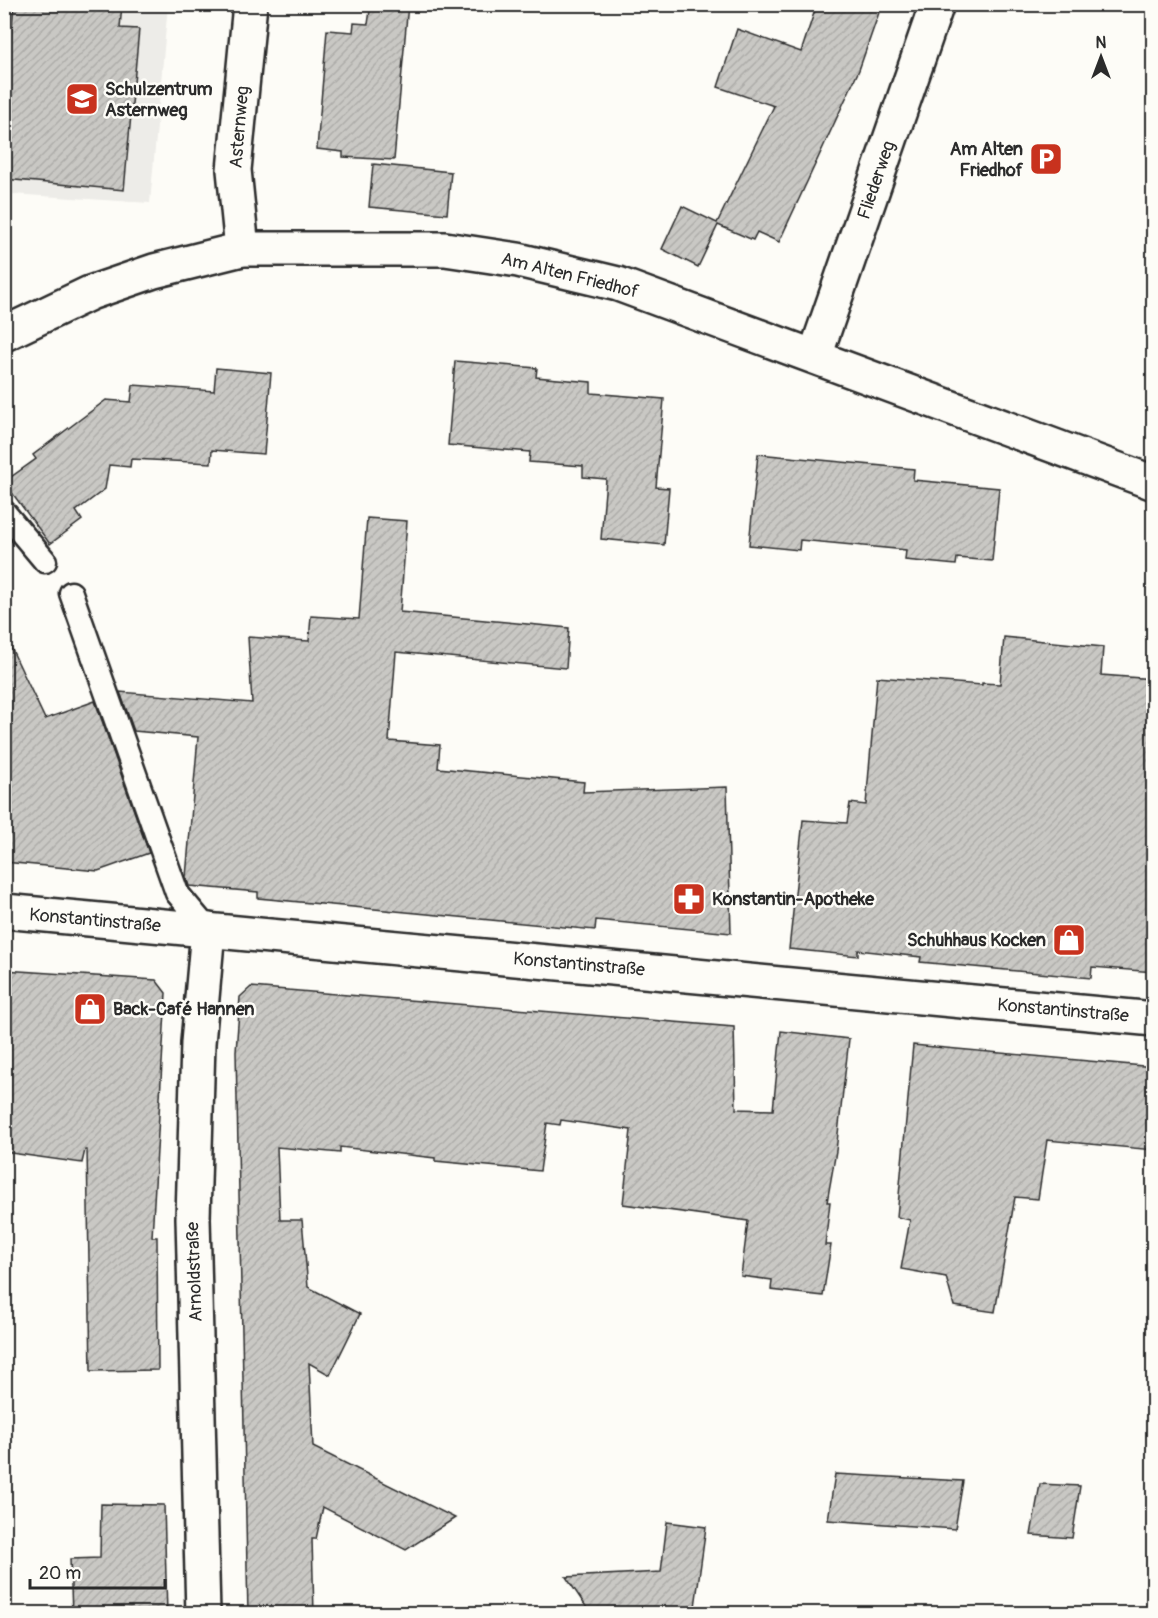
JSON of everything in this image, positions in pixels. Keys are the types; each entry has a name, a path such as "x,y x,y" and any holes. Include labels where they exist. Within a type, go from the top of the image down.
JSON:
{"street":[{"name":"Asternweg","path":"242,249 234,170 250,4"},
{"name":"Fliederweg","path":"815,356 937,4"},
{"name":"Am Alten Friedhof","path":"4,334 90,293 154,271 242,249 445,249 518,260 618,284 1154,483"},
{"name":"Konstantinstraße","path":"4,911 610,967 903,998 1154,1018"},
{"name":"Arnoldstraße","path":"203,1614 192,1218 198,1043 208,930"}],"lane":[{"path":"4,512 45,561"},
{"path":"71,593 177,894 208,930"}],"shaded area":[{"name":"Schulzentrum Asternweg","path":"5,5 168,5 150,203 11,194 5,251"}],"building":[{"name":"Schulzentrum Asternweg","path":"14,4 122,4 120,28 139,29 124,190 4,179 4,105"},
{"path":"371,4 408,4 394,160 343,157 343,152 317,149 327,30 353,32 354,23 368,24"},
{"path":"817,4 882,4 859,70 779,242 757,232 753,240 718,225 698,267 662,249 682,206 717,223 774,106 718,87 737,29 801,52"},
{"path":"373,164 451,172 447,214 369,207"},
{"path":"455,361 537,368 536,377 591,382 591,393 664,399 656,487 669,488 664,545 601,539 606,479 583,477 583,466 529,462 530,452 448,445"},
{"path":"216,368 271,373 264,454 212,450 211,463 131,459 130,467 109,465 105,489 76,511 82,520 50,544 4,482 36,459 33,455 106,400 131,402 133,385 214,391"},
{"path":"758,454 914,469 913,480 999,488 992,561 957,558 956,565 905,560 906,550 800,540 799,550 749,545"},
{"path":"367,518 407,521 400,612 569,628 566,668 396,652 389,741 440,745 438,768 584,782 583,792 727,787 731,933 596,920 595,930 258,898 258,892 189,886 186,877 198,737 134,731 120,692 252,703 248,637 309,641 311,616 359,619"},
{"path":"4,633 45,719 95,701 149,853 98,871 4,862"},
{"path":"1004,637 1103,647 1101,675 1154,679 1154,972 1092,967 1091,978 920,962 921,957 858,950 858,956 789,949 803,820 847,823 850,803 866,805 877,677 982,685 982,683 1000,684"},
{"path":"4,970 156,980 166,993 152,1237 157,1237 158,1370 91,1371 87,1150 85,1150 82,1163 4,1152"},
{"path":"251,987 734,1027 736,1109 773,1110 781,1031 849,1039 836,1151 827,1202 830,1202 825,1245 831,1245 823,1296 771,1290 772,1280 741,1276 748,1221 623,1204 631,1130 561,1120 560,1125 547,1123 540,1171 435,1161 435,1158 340,1147 340,1153 277,1147 280,1220 302,1220 308,1287 360,1314 330,1375 309,1363 313,1447 455,1518 406,1550 323,1507 316,1539 312,1539 314,1614 248,1614 236,1052 240,997"},
{"path":"913,1045 1154,1067 1154,1150 1047,1140 1038,1199 1015,1197 995,1312 954,1306 946,1277 901,1269 910,1220 897,1217"},
{"path":"835,1474 963,1481 955,1529 828,1520"},
{"path":"1040,1484 1080,1486 1072,1538 1031,1535"},
{"path":"101,1504 164,1505 167,1614 72,1614 70,1559 100,1558"},
{"path":"667,1522 706,1527 694,1614 591,1614 566,1577 661,1572"}],"place":[{"name":"Schulzentrum Asternweg","path":"82,99"},
{"name":"Am Alten Friedhof","path":"1046,159"},
{"name":"Konstantin-Apotheke","path":"689,899"},
{"name":"Schuhhaus Kocken","path":"1069,940"},
{"name":"Back-Café Hannen","path":"90,1009"}]}
